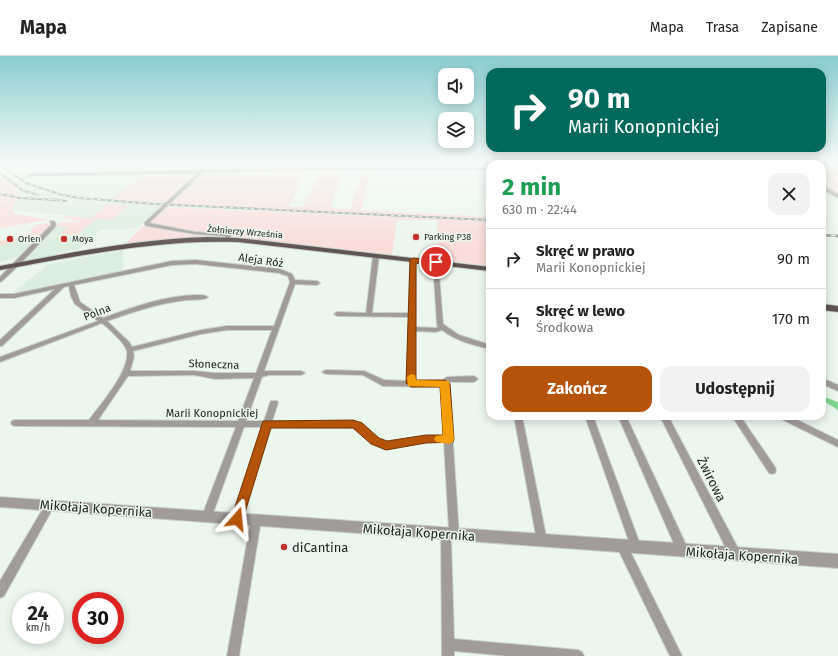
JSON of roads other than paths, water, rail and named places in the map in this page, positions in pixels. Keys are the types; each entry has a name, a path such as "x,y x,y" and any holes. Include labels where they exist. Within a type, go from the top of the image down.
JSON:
{"main road":[{"name":"Żołnierzy Września","path":"0,268 150,242 186,239 227,239 486,268"},
{"path":"826,308 838,309"}],"street":[{"path":"180,191 147,223 147,225 195,233 226,235 229,236 227,239"},
{"path":"829,191 838,196"},
{"path":"0,280 54,224 52,222"},
{"path":"369,314 376,256"},
{"path":"411,383 413,260"},
{"name":"Aleja Róż","path":"0,296 14,296 172,264 196,262 280,271 290,276 292,282 207,516"},
{"path":"436,262 439,320 442,328 454,335 486,346"},
{"path":"292,282 317,283"},
{"path":"71,284 77,303 102,321 120,337 130,350 126,374 91,424"},
{"path":"0,344 62,286"},
{"name":"Polna","path":"0,360 134,309 187,296 205,297"},
{"path":"337,314 412,315"},
{"path":"130,350 201,332 227,328 275,328"},
{"path":"412,329 436,330 442,328"},
{"path":"326,372 364,374 383,383 445,384 448,380 474,379"},
{"name":"Słoneczna","path":"126,374 194,373 215,376 301,373"},
{"path":"826,383 838,388"},
{"path":"445,384 449,439 450,534 448,650 578,656"},
{"path":"237,519 274,403"},
{"path":"519,420 542,541"},
{"path":"590,420 636,548"},
{"path":"624,420 682,551"},
{"name":"Żwirowa","path":"666,420 735,555"},
{"path":"739,420 772,470"},
{"path":"790,420 838,444"},
{"name":"Marii Konopnickiej","path":"14,423 353,424 358,425 375,441 386,446 426,439 449,439"},
{"name":"Mikołaja Kopernika","path":"0,502 735,555 838,561"},
{"path":"0,592 50,505"},
{"path":"233,656 256,520"},
{"path":"622,547 676,656"}],"railway":[{"path":"25,191 38,195"},
{"path":"50,191 79,198 155,204 486,220"},
{"path":"0,194 20,198 58,200"},
{"path":"52,199 66,201"},
{"path":"826,235 838,236"}],"place":[{"name":"Parking P38","path":"416,237"},
{"name":"Orlen","path":"10,239"},
{"name":"Moya","path":"64,239"},
{"name":"diCantina","path":"284,547"}]}
